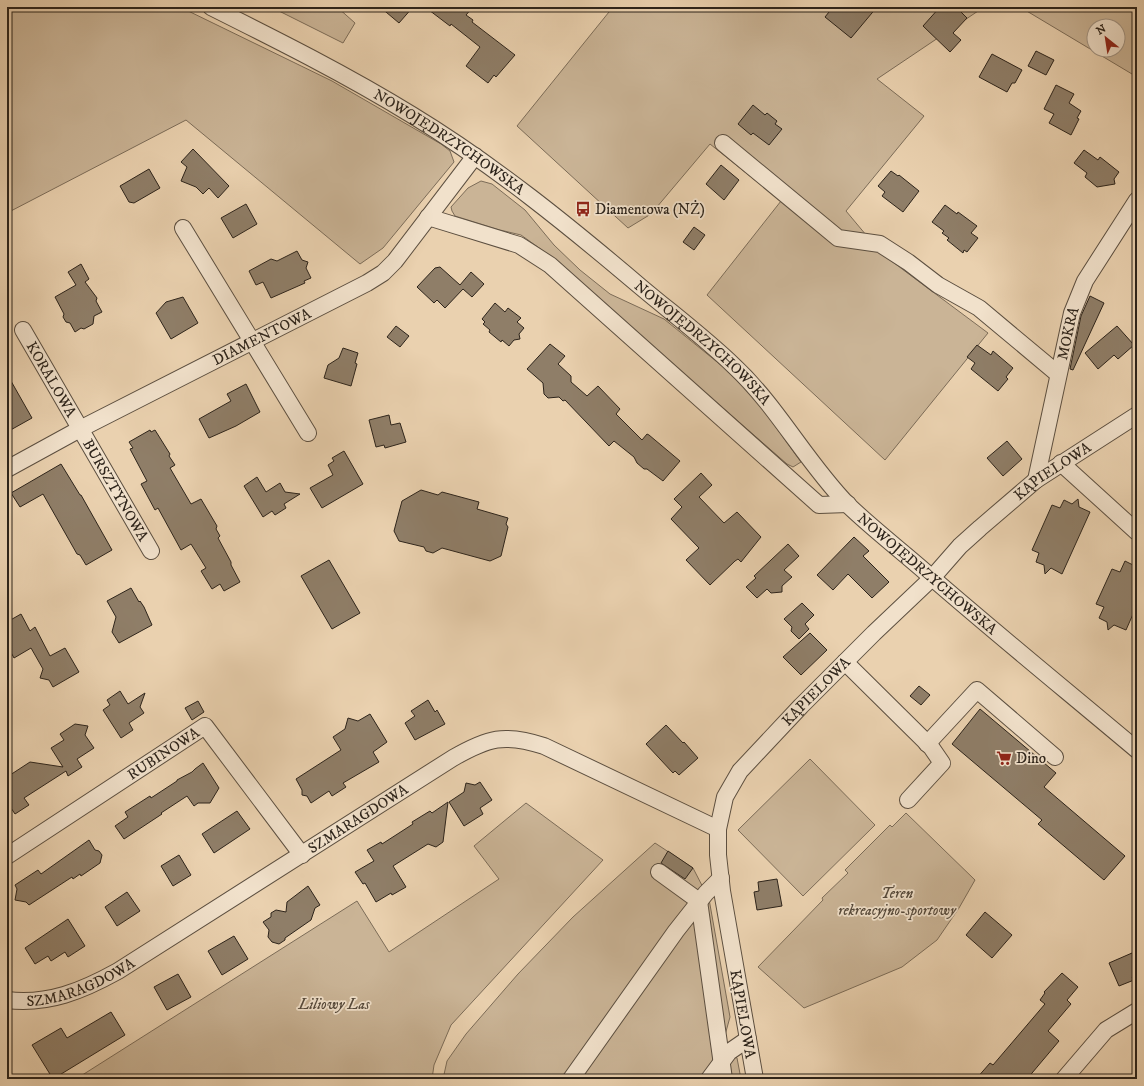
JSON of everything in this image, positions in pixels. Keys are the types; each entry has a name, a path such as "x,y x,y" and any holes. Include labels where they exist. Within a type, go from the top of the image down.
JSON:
{"street":[{"name":"NOWOJĘDRZYCHOWSKA","path":"211,7 344,76 415,116 475,156 600,252 733,365 758,390 770,404 820,474 848,504 988,627 1137,750"},
{"path":"723,143 838,238 880,244 908,262 938,285 979,308 1058,374"},
{"name":"DIAMENTOWA","path":"7,469 80,429 367,283 383,273 395,261 475,156"},
{"name":"MOKRA","path":"1036,480 1072,313 1085,282 1137,200"},
{"path":"428,217 518,245 550,265 819,505 848,504"},
{"path":"184,228 308,433"},
{"name":"KORALOWA","path":"23,330 80,429"},
{"name":"KĄPIELOWA","path":"755,1079 718,855 718,829 725,797 740,771 801,706 932,578 970,537 1015,496 1036,480 1137,414"},
{"name":"BURSZTYNOWA","path":"80,429 151,551"},
{"path":"1061,463 1137,532"},
{"path":"845,662 927,744 942,763 908,800"},
{"path":"927,744 977,690 1055,757"},
{"name":"RUBINOWA","path":"7,856 206,726 302,855"},
{"name":"SZMARAGDOWA","path":"7,1000 35,1001 65,996 91,986 118,971 302,855 459,754 470,748 492,740 504,738 524,740 544,746 718,829"},
{"path":"659,872 699,901 724,1079"},
{"path":"571,1079 676,931 699,901 721,878"},
{"path":"1064,1079 1106,1030 1137,1011"},
{"path":"710,1079 729,1052 748,1039"}],"green space":[{"path":"7,7 180,7 332,81 441,144 450,151 454,162 383,248 360,264 186,120 7,213"},
{"path":"271,7 337,7 355,23 343,43"},
{"path":"613,7 984,7 877,79 924,116 846,211 882,254 988,333 885,460 707,295 781,201 710,144 651,214 628,228 517,126"},
{"path":"1020,7 1137,7 1137,77 1105,58 1126,58 1126,18 1086,18 1086,46"},
{"path":"481,181 492,184 525,210 554,245 580,270 610,294 664,319 727,370 760,405 801,462 793,467 787,464 542,250 521,235 455,216 451,207 468,188"},
{"path":"810,759 875,825 803,896 738,830"},
{"name":"Liliowy Las","path":"526,803 603,860 451,1025 434,1065 432,1079 76,1079 357,901 389,952 499,879 474,846"},
{"name":"Teren rekreacyjno-sportowy","path":"906,813 975,880 959,908 937,940 902,967 804,1008 758,967 823,900 822,898 848,873 845,870 890,825 892,827"},
{"path":"655,843 693,868 709,899 730,1017 722,1046 737,1058 741,1079 443,1079 447,1061 466,1034 518,974 573,917"}],"building":[{"path":"380,7 413,7 399,23"},
{"path":"425,7 473,7 466,15 473,20 472,22 515,55 496,77 494,75 488,83 466,66 480,47 451,24 450,26"},
{"path":"833,7 877,7 851,38 825,17"},
{"path":"940,7 956,7 967,18 953,33 961,40 950,52 923,26"},
{"path":"1036,51 1054,60 1046,75 1028,66"},
{"path":"992,54 1022,70 1015,83 1012,83 1007,92 979,77"},
{"path":"1056,85 1074,94 1069,103 1081,111 1077,118 1079,119 1071,135 1049,123 1054,114 1044,109"},
{"path":"753,105 765,115 767,113 777,121 775,124 782,129 769,145 753,133 751,135 738,124"},
{"path":"193,149 229,186 218,198 209,188 203,194 196,187 181,181 187,167 181,162"},
{"path":"1084,150 1098,160 1100,157 1119,172 1114,179 1115,184 1097,187 1085,177 1087,173 1074,163"},
{"path":"721,165 739,180 724,200 706,184"},
{"path":"149,169 160,188 134,203 129,202 120,186"},
{"path":"891,171 898,176 899,175 919,191 903,212 882,196 885,192 878,186"},
{"path":"246,204 257,224 233,238 221,218"},
{"path":"945,205 957,214 958,212 977,226 971,233 978,238 967,252 964,250 963,253 947,240 949,238 942,233 944,231 932,222"},
{"path":"694,227 705,235 694,250 683,242"},
{"path":"297,251 302,260 308,262 306,268 311,278 304,281 305,283 271,298 263,282 256,285 249,271 271,259 277,261"},
{"path":"81,264 89,279 85,282 97,298 96,301 102,312 94,316 93,324 84,329 81,328 75,332 70,323 66,322 63,317 64,314 55,297 76,285 68,272"},
{"path":"440,267 460,285 471,272 484,284 472,297 463,289 445,308 437,300 434,303 417,287 435,268"},
{"path":"1090,296 1104,303 1073,370 1070,369 1081,316"},
{"path":"183,297 198,323 171,339 156,313 166,302"},
{"path":"495,303 505,312 508,308 521,318 517,322 524,328 519,334 520,339 514,340 509,346 502,340 501,342 489,332 490,330 483,324 485,322 482,319"},
{"path":"396,326 409,336 400,347 387,337"},
{"path":"1117,326 1134,345 1118,359 1114,355 1098,369 1085,353"},
{"path":"550,344 565,356 558,364 571,376 571,382 587,396 598,386 620,409 616,414 642,440 647,434 649,435 680,461 663,481 647,469 644,469 637,463 634,457 614,441 609,446 565,400 563,401 559,397 548,398 544,394 543,383 527,369"},
{"path":"977,345 991,355 993,351 1013,368 1006,377 1008,379 998,391 971,369 975,363 967,357"},
{"path":"343,348 358,353 355,363 357,364 351,386 324,378 328,365 339,358"},
{"path":"7,374 32,418 7,432"},
{"path":"246,384 260,412 236,426 209,438 199,419 231,401 227,394"},
{"path":"389,415 391,425 400,423 406,442 385,448 384,445 376,447 369,420"},
{"path":"150,430 151,432 155,430 170,454 169,456 175,465 170,468 191,504 201,499 217,526 216,529 220,536 218,538 240,582 224,591 220,584 212,589 201,571 206,568 191,544 181,550 158,508 155,510 141,484 147,481 130,449 133,448 129,442"},
{"path":"1007,441 1022,459 1003,476 987,458"},
{"path":"344,451 363,484 322,508 310,488 333,475 328,465 334,461 332,458"},
{"path":"61,464 81,495 112,550 86,565 80,555 77,554 43,494 20,507 11,493"},
{"path":"701,473 712,485 699,497 724,523 737,512 761,537 741,562 738,559 735,561 710,585 686,560 699,548 671,519 682,507 674,499"},
{"path":"257,477 266,492 280,483 285,492 300,494 284,504 286,508 275,515 272,511 263,517 244,486"},
{"path":"421,490 438,495 442,492 479,502 477,509 508,518 506,524 508,527 501,556 490,561 442,548 433,553 426,551 424,547 399,541 394,531 402,501"},
{"path":"1078,499 1079,507 1090,512 1062,574 1051,568 1045,574 1044,565 1036,562 1039,553 1032,550 1052,505 1060,508 1064,500 1072,504"},
{"path":"854,537 869,551 863,556 889,582 872,598 848,574 833,590 817,575"},
{"path":"788,544 799,556 784,570 792,577 782,586 782,592 771,593 767,589 757,598 746,587 756,578 754,576"},
{"path":"329,560 360,613 332,629 301,576"},
{"path":"1125,561 1137,567 1137,605 1126,630 1114,625 1108,630 1107,622 1099,618 1104,607 1096,604 1112,569 1120,572"},
{"path":"131,588 139,602 140,601 144,607 152,625 119,643 112,632 116,617 107,601"},
{"path":"802,603 814,615 805,624 809,629 799,639 791,631 792,627 784,619"},
{"path":"21,614 30,631 35,627 50,656 65,648 79,672 53,687 49,680 40,678 43,669 31,648 14,658 7,645 7,622"},
{"path":"810,633 827,650 801,675 783,657"},
{"path":"919,686 930,695 921,705 910,696"},
{"path":"120,691 128,704 145,693 140,707 144,713 129,723 133,730 121,738 103,710 110,705 107,700"},
{"path":"428,700 435,712 437,710 445,724 415,740 405,723 415,716 411,711"},
{"path":"198,701 204,712 192,720 185,708"},
{"path":"980,709 1056,773 1044,787 1125,856 1104,880 1038,824 1042,820 952,744"},
{"path":"370,714 387,742 373,752 379,762 343,783 346,787 332,796 329,791 311,803 307,796 302,795 302,790 296,779 341,750 333,737 345,729 348,718 358,721"},
{"path":"75,724 88,726 85,735 94,748 77,759 82,767 68,776 66,771 24,798 29,805 15,814 7,802 7,777 30,762 63,767 51,748 64,740 60,734"},
{"path":"666,725 698,758 679,775 675,771 673,773 646,744"},
{"path":"203,763 219,788 210,803 198,803 194,806 187,796 124,839 115,826 128,817 125,812 150,796 151,798 177,780 192,772"},
{"path":"480,782 492,800 480,808 483,814 464,826 449,802 464,792 466,783 475,785"},
{"path":"448,802 443,842 436,847 428,844 393,866 406,887 392,895 391,893 376,902 365,883 363,884 355,872 374,861 367,850 381,842 382,844 413,824 412,822 430,811 432,813"},
{"path":"237,811 250,829 214,853 202,834"},
{"path":"89,840 95,850 99,851 102,855 100,863 81,876 80,874 73,879 72,877 29,905 26,902 15,900 17,889 15,885 38,870 41,874"},
{"path":"668,851 693,868 685,879 661,863"},
{"path":"179,855 191,875 173,886 161,866"},
{"path":"777,879 782,906 757,910 754,892 759,891 758,882"},
{"path":"308,886 320,905 315,908 311,920 279,944 272,942 268,937 269,930 263,922 271,917 271,913 276,910 286,912 287,902"},
{"path":"127,892 140,911 117,926 105,907"},
{"path":"985,912 1012,935 992,958 966,935"},
{"path":"68,919 85,946 68,957 65,952 51,961 48,956 35,964 25,948"},
{"path":"234,936 248,959 222,975 208,951"},
{"path":"1132,953 1137,964 1137,975 1132,977 1134,980 1119,986 1109,963"},
{"path":"1062,973 1078,987 1067,1000 1071,1004 1048,1031 1059,1041 1027,1079 976,1079 990,1063 993,1065 1045,1004 1040,1000 1045,993 1044,992"},
{"path":"178,974 191,997 167,1010 154,987"},
{"path":"111,1012 125,1035 53,1079 32,1045 61,1028 67,1038"}],"place":[{"name":"Diamentowa (NŻ)","path":"583,209"},
{"name":"Dino","path":"1004,758"}]}
